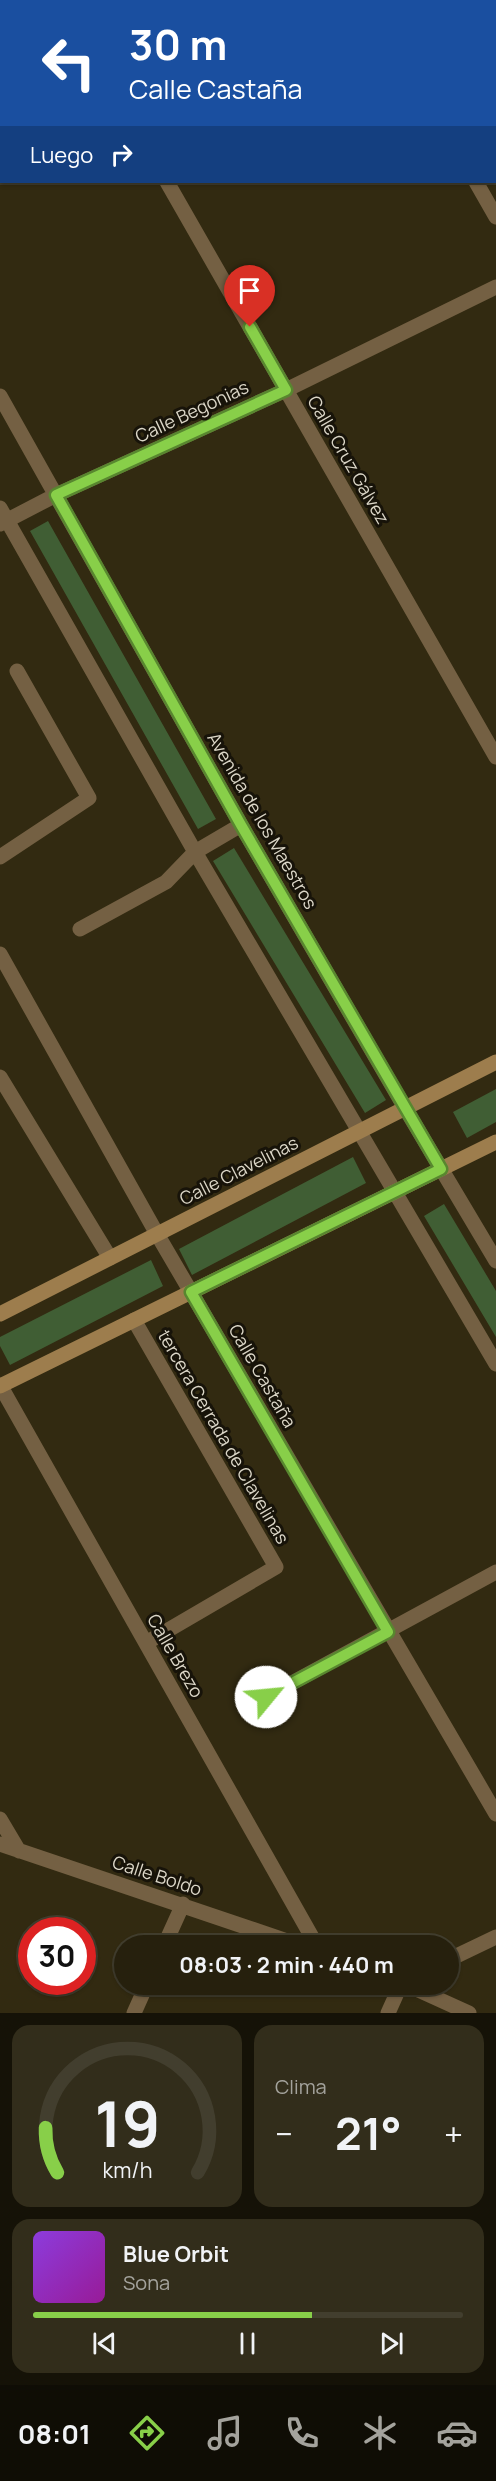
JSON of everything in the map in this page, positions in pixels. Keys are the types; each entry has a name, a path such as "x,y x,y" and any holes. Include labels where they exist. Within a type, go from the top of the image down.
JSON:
{"street":[{"name":"Calle Cruz Gálvez","path":"168,183 496,757"},
{"path":"477,183 496,217"},
{"name":"Calle Begonias","path":"2,518 286,390 496,287"},
{"name":"Avenida de los Maestros","path":"0,396 241,825 496,1261"},
{"path":"2,518 358,1132 496,1364"},
{"path":"0,857 89,798 17,670"},
{"path":"80,930 166,882 195,852 241,825"},
{"name":"Calle Castaña","path":"0,954 157,1234 496,1814"},
{"name":"Calle Clavelinas","path":"0,1314 496,1062"},
{"path":"0,1077 110,1258"},
{"path":"0,1386 496,1142"},
{"name":"tercera Cerrada de Clavelinas","path":"134,1320 276,1567 146,1643"},
{"name":"Calle Brezo","path":"0,1386 312,1935"},
{"path":"266,1697 496,1572"},
{"path":"0,1818 19,1851"},
{"name":"Calle Boldo","path":"0,1844 271,1935"},
{"path":"169,1935 183,1904"},
{"path":"459,1955 496,1937"},
{"path":"134,2013 142,1995"},
{"path":"388,2013 397,1995"},
{"path":"428,1995 469,2013"}],"green space":[{"path":"48,521 216,819 198,829 30,531"},
{"path":"234,848 386,1100 365,1113 213,861"},
{"path":"496,1089 496,1122 467,1138 453,1112"},
{"path":"353,1157 366,1183 192,1275 179,1249"},
{"path":"444,1204 496,1291 496,1337 424,1216"},
{"path":"151,1260 163,1286 10,1365 0,1346 0,1337"}],"route":[{"path":"250,327 286,390 56,495 241,825 441,1169 191,1292 388,1632 266,1697"}]}
